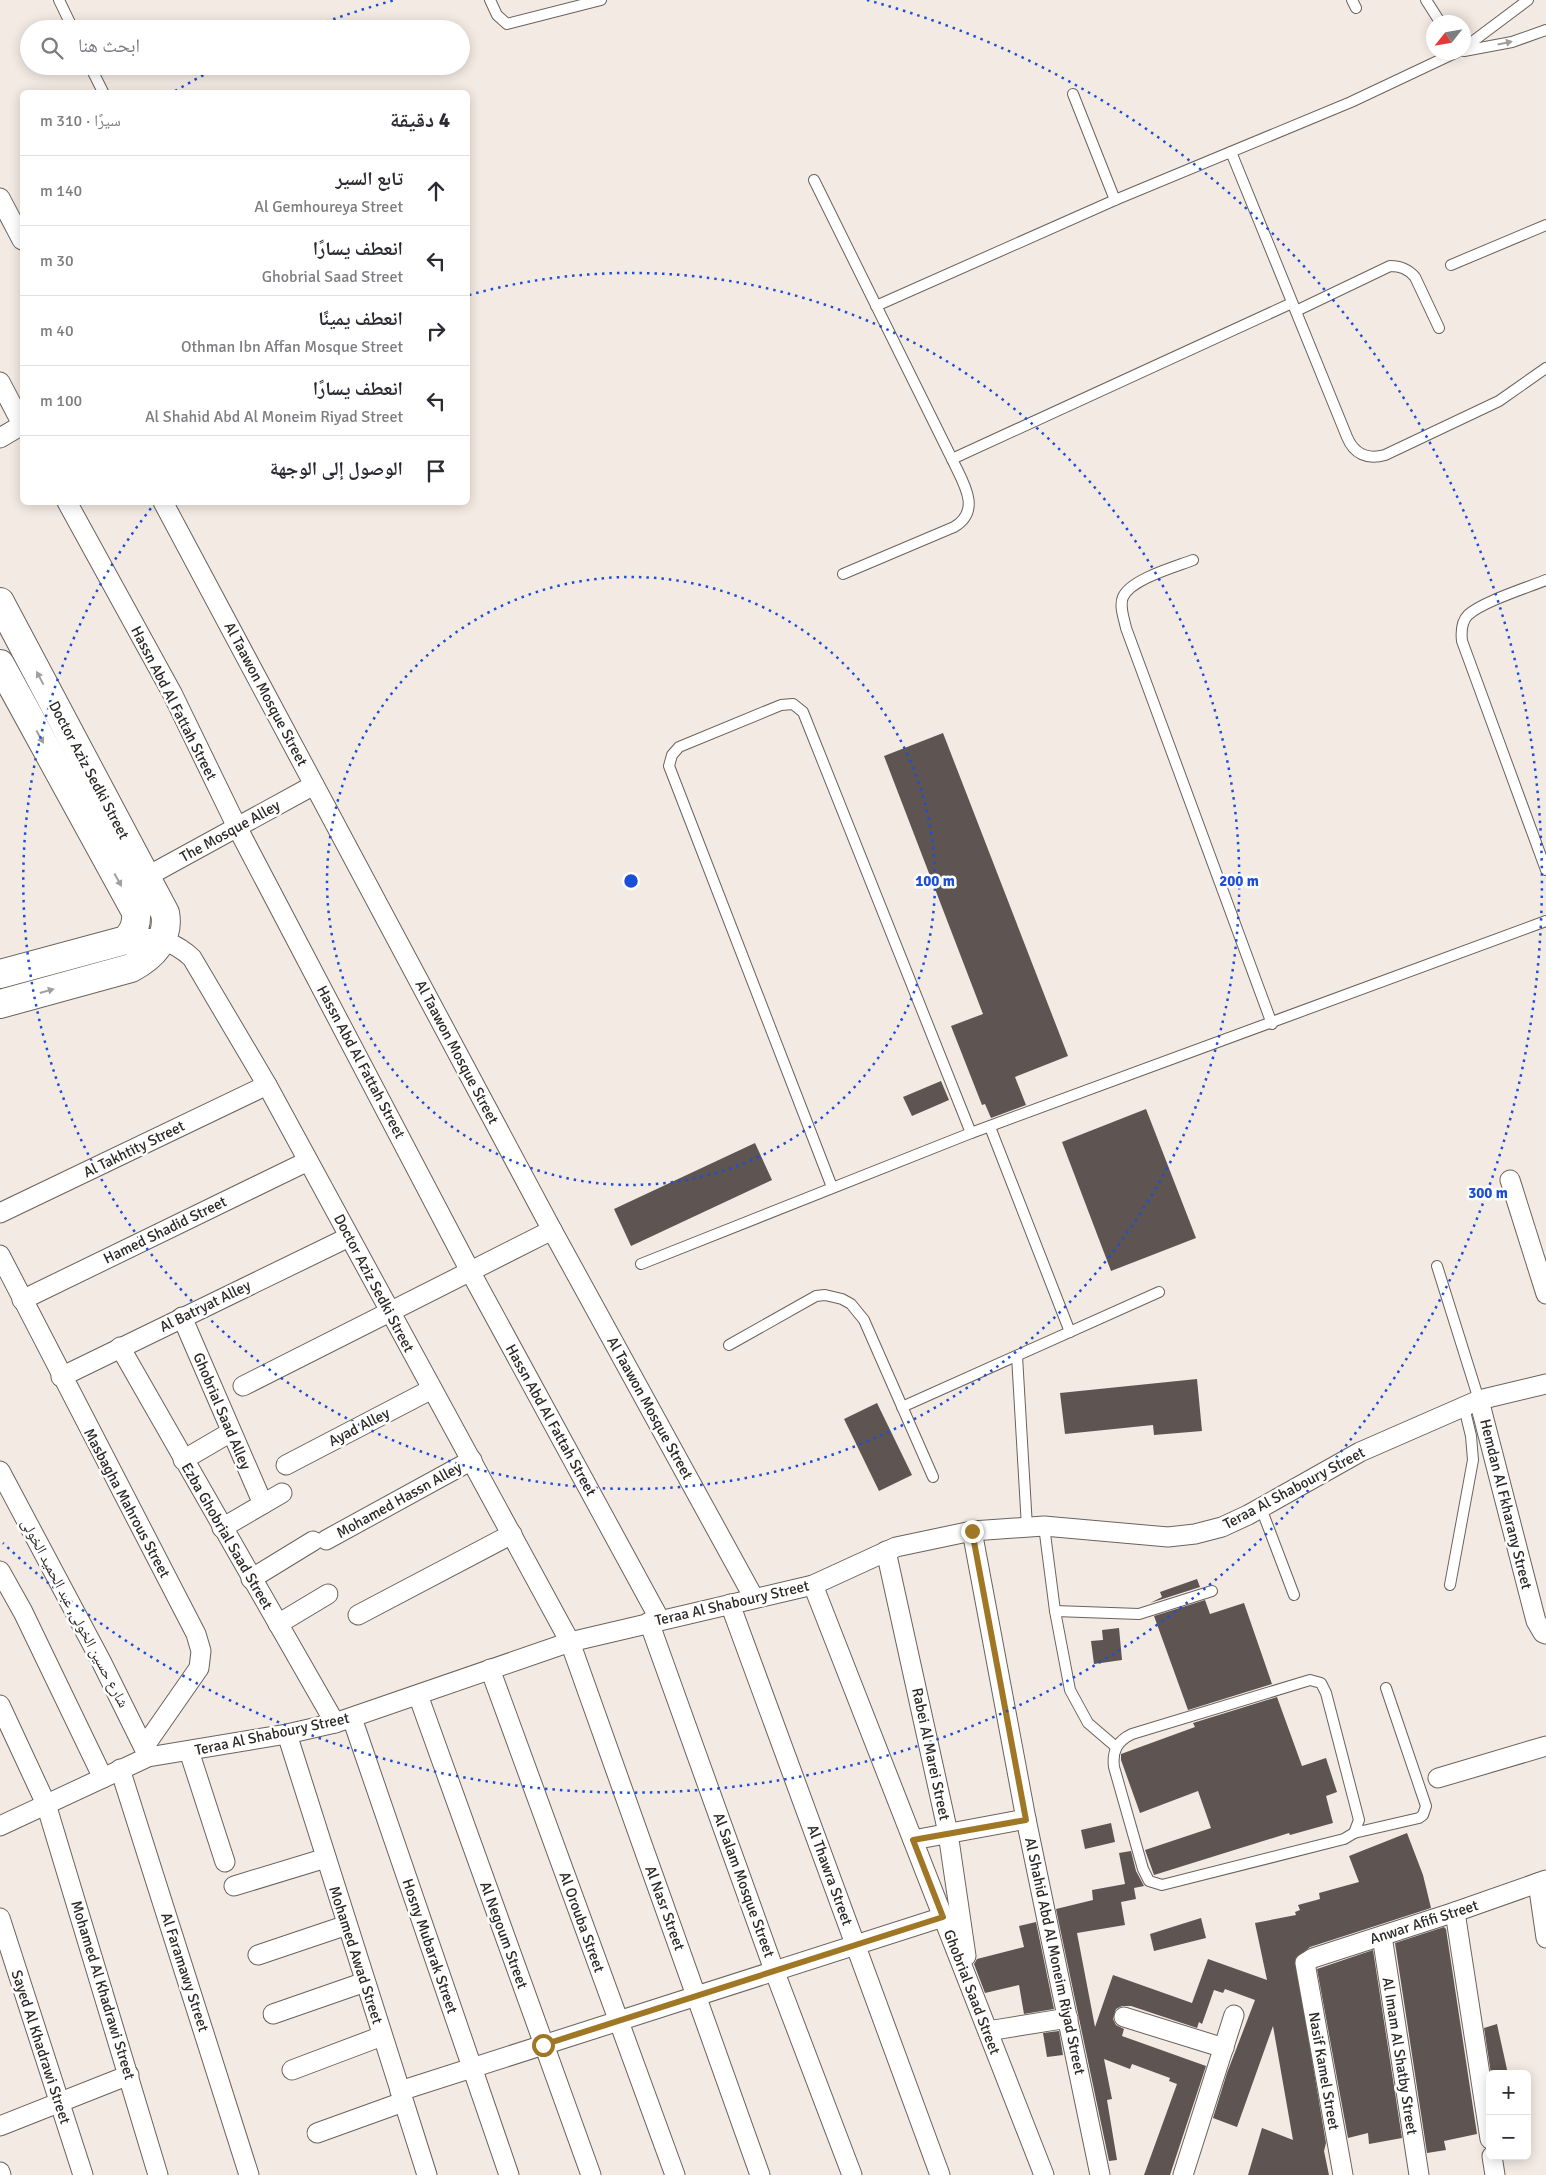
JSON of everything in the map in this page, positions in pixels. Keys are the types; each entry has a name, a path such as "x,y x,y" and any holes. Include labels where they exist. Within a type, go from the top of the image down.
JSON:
{"street":[{"path":"0,198 20,236"},
{"path":"0,382 20,420"},
{"path":"0,438 20,425"},
{"name":"Hassn Abd Al Fattah Street","path":"69,505 172,693 237,827 655,1621"},
{"name":"Al Taawon Mosque Street","path":"165,505 552,1230 754,1598"},
{"name":"Doctor Aziz Sedki Street","path":"0,602 165,913 166,927 162,940"},
{"name":"Doctor Aziz Sedki Street","path":"0,664 136,912 135,927 126,940"},
{"name":"The Mosque Alley","path":"146,877 314,784"},
{"name":"Doctor Aziz Sedki Street","path":"126,940 149,937 162,940 183,950 192,958 267,1085 570,1642"},
{"path":"0,974 126,940"},
{"path":"0,1004 131,968 149,956 162,940"},
{"name":"Al Takhtity Street","path":"0,1213 267,1085"},
{"name":"Hamed Shadid Street","path":"22,1300 308,1161"},
{"path":"1510,1180 1546,1294"},
{"path":"243,1386 552,1230"},
{"name":"Al Batryat Alley","path":"61,1377 350,1237"},
{"name":"Masbagha Mahrous Street","path":"0,1255 6,1282 22,1300 191,1625 201,1651 199,1668 146,1752"},
{"name":"Ghobrial Saad Alley","path":"182,1318 263,1504"},
{"name":"Ezba Ghobrial Saad Street","path":"120,1347 251,1579 278,1624 343,1721"},
{"name":"Teraa Al Shaboury Street","path":"0,1826 120,1770 146,1752 189,1751 287,1734 343,1721 570,1642 813,1585 886,1551 972,1531 1035,1526 1168,1537 1196,1534 1222,1527 1261,1508 1360,1452 1472,1404 1546,1384"},
{"name":"Ayad Alley","path":"286,1465 432,1389"},
{"name":"Hemdan Al Fkharany Street","path":"1472,1404 1536,1621 1545,1637"},
{"path":"183,1460 231,1432"},
{"name":"Mohamed Hassn Alley","path":"251,1579 472,1460"},
{"name":"شارع حسين الخولى, عبد الحميد الخولى","path":"0,1471 146,1752"},
{"path":"222,1528 282,1493"},
{"name":"Al Shahid Abd Al Moneim Riyad Street","path":"972,1531 1026,1820 1100,2175"},
{"path":"358,1615 512,1534"},
{"name":"Rabei Al Marei Street","path":"886,1551 948,1833 971,1989"},
{"path":"0,1571 23,1612 103,1778"},
{"name":"Ghobrial Saad Street","path":"813,1585 1044,2175"},
{"path":"278,1624 328,1594"},
{"name":"Al Thawra Street","path":"730,1604 940,2175"},
{"name":"Al Salam Mosque Street","path":"655,1621 774,1970 852,2175"},
{"name":"Al Nasr Street","path":"570,1642 760,2175"},
{"name":"Al Orouba Street","path":"490,1669 675,2175"},
{"name":"Al Negoum Street","path":"418,1695 591,2175"},
{"name":"Mohamed Al Khadrawi Street","path":"0,1705 46,1804 130,2075 158,2175"},
{"name":"Hosny Mubarak Street","path":"343,1721 472,2068 508,2175"},
{"name":"Mohamed Awad Street","path":"287,1734 427,2175"},
{"path":"1438,1778 1546,1746"},
{"path":"189,1751 225,1862"},
{"name":"Al Faramawy Street","path":"120,1770 249,2175"},
{"path":"913,1840 1026,1820"},
{"path":"234,1886 326,1858"},
{"path":"1542,1881 1546,1938"},
{"name":"Anwar Afifi Street","path":"1305,1966 1309,1960 1542,1881"},
{"path":"1455,1912 1486,2115"},
{"path":"317,2133 472,2068 943,1917"},
{"name":"Sayed Al Khadrawi Street","path":"0,1918 82,2175"},
{"path":"258,1955 347,1925"},
{"name":"Al Imam Al Shatby Street","path":"1382,1936 1419,2175"},
{"name":"Nasif Kamel Street","path":"1305,1966 1343,2175"},
{"path":"274,2014 365,1982"},
{"path":"1183,2175 1234,2016"},
{"path":"1124,2017 1224,2048"},
{"path":"988,2031 1068,2018"},
{"path":"292,2070 382,2036"},
{"path":"0,2126 130,2075"},
{"path":"1493,2160 1495,2175"}],"lane":[{"path":"59,0 69,20"},
{"path":"490,0 498,16 507,24 601,0"},
{"path":"1426,0 1436,15"},
{"path":"1471,45 1528,0"},
{"path":"1471,49 1512,42 1546,30"},
{"path":"876,306 1115,200 1350,102 1440,60"},
{"path":"94,75 101,90"},
{"path":"1073,94 1115,200"},
{"path":"1231,152 1350,445 1362,455 1369,457 1385,455 1498,401 1546,368"},
{"path":"814,180 952,459 969,498 969,512 961,524 843,574"},
{"path":"1451,265 1546,225"},
{"path":"952,459 1390,266 1397,266 1410,271 1415,277 1439,328"},
{"path":"1193,560 1138,582 1123,596 1121,607 1126,628 1272,1024"},
{"path":"1546,580 1478,608 1466,616 1460,630 1462,641 1546,870"},
{"path":"832,1186 670,766 672,755 679,747 781,705 793,704 803,712 971,1133"},
{"path":"641,1264 832,1186 971,1133 1546,922"},
{"path":"990,1127 1070,1332"},
{"path":"1437,1266 1472,1404 1473,1460 1450,1585"},
{"path":"902,1406 1158,1292"},
{"path":"729,1345 816,1296 842,1299 851,1304 864,1320 933,1476"},
{"path":"1017,1356 1035,1526 1055,1611 1070,1690 1088,1723 1116,1747"},
{"path":"1261,1508 1294,1595"},
{"path":"1055,1611 1139,1614 1212,1591"},
{"path":"1354,1833 1358,1827 1356,1811 1324,1688 1316,1680 1310,1680 1132,1734 1116,1747 1114,1767 1142,1869 1145,1875 1156,1884 1162,1885 1335,1842 1354,1833 1419,1818 1425,1811 1426,1806 1386,1688"}],"building":[{"path":"943,733 1068,1056 1015,1077 1026,1105 991,1118 985,1104 982,1105 951,1026 983,1014 884,756"},
{"path":"941,1081 949,1100 912,1116 903,1097"},
{"path":"1146,1109 1196,1238 1111,1271 1062,1142"},
{"path":"755,1143 772,1180 631,1246 614,1209"},
{"path":"1197,1379 1202,1431 1154,1435 1153,1425 1065,1434 1060,1393"},
{"path":"877,1403 912,1475 879,1491 844,1419"},
{"path":"1197,1579 1200,1587 1150,1603 1162,1597 1160,1592"},
{"path":"1205,1600 1210,1614 1244,1603 1272,1684 1188,1710 1154,1616"},
{"path":"1119,1628 1122,1660 1094,1664 1091,1641 1103,1640 1102,1630"},
{"path":"1277,1697 1302,1766 1326,1758 1337,1792 1326,1796 1333,1823 1290,1835 1289,1833 1154,1875 1145,1850 1211,1828 1198,1791 1140,1813 1121,1760 1121,1754 1195,1727 1193,1723"},
{"path":"1111,1823 1115,1842 1085,1849 1081,1830"},
{"path":"1407,1833 1423,1875 1431,1908 1310,1947 1295,1959 1326,2143 1324,2151 1329,2175 1248,2175 1262,2128 1293,2140 1273,2026 1237,2127 1213,2118 1227,2073 1255,2000 1225,1989 1223,1993 1214,1990 1202,2024 1199,2022 1197,2028 1131,2006 1122,2006 1116,2009 1113,2019 1116,2025 1124,2029 1122,2036 1206,2066 1170,2175 1144,2175 1177,2084 1169,2081 1170,2078 1132,2064 1130,2069 1104,2059 1112,2099 1107,2100 1117,2160 1109,2161 1056,1909 1093,1900 1092,1890 1125,1884 1119,1853 1131,1851 1136,1871 1144,1886 1134,1888 1136,1899 1121,1902 1125,1925 1077,1933 1095,2027 1113,1975 1192,2003 1208,1959 1267,1980 1255,1923 1296,1915 1295,1912 1300,1910 1298,1905 1320,1899 1319,1893 1359,1882 1349,1856"},
{"path":"1201,1918 1206,1938 1154,1951 1150,1934"},
{"path":"1036,1922 1054,2009 1024,2014 1019,1985 985,1993 974,1964 977,1959 1024,1947 1019,1926"},
{"path":"1444,1927 1446,1929 1477,2134 1444,2141 1446,2150 1427,2153 1395,1943"},
{"path":"1373,1950 1402,2138 1369,2144 1368,2133 1348,2138 1317,1969"},
{"path":"1497,2024 1507,2070 1490,2070 1484,2028"},
{"path":"1059,2031 1063,2055 1047,2057 1043,2033"}],"route":[{"path":"543,2045 943,1917 913,1840 1026,1820 972,1531"}]}
